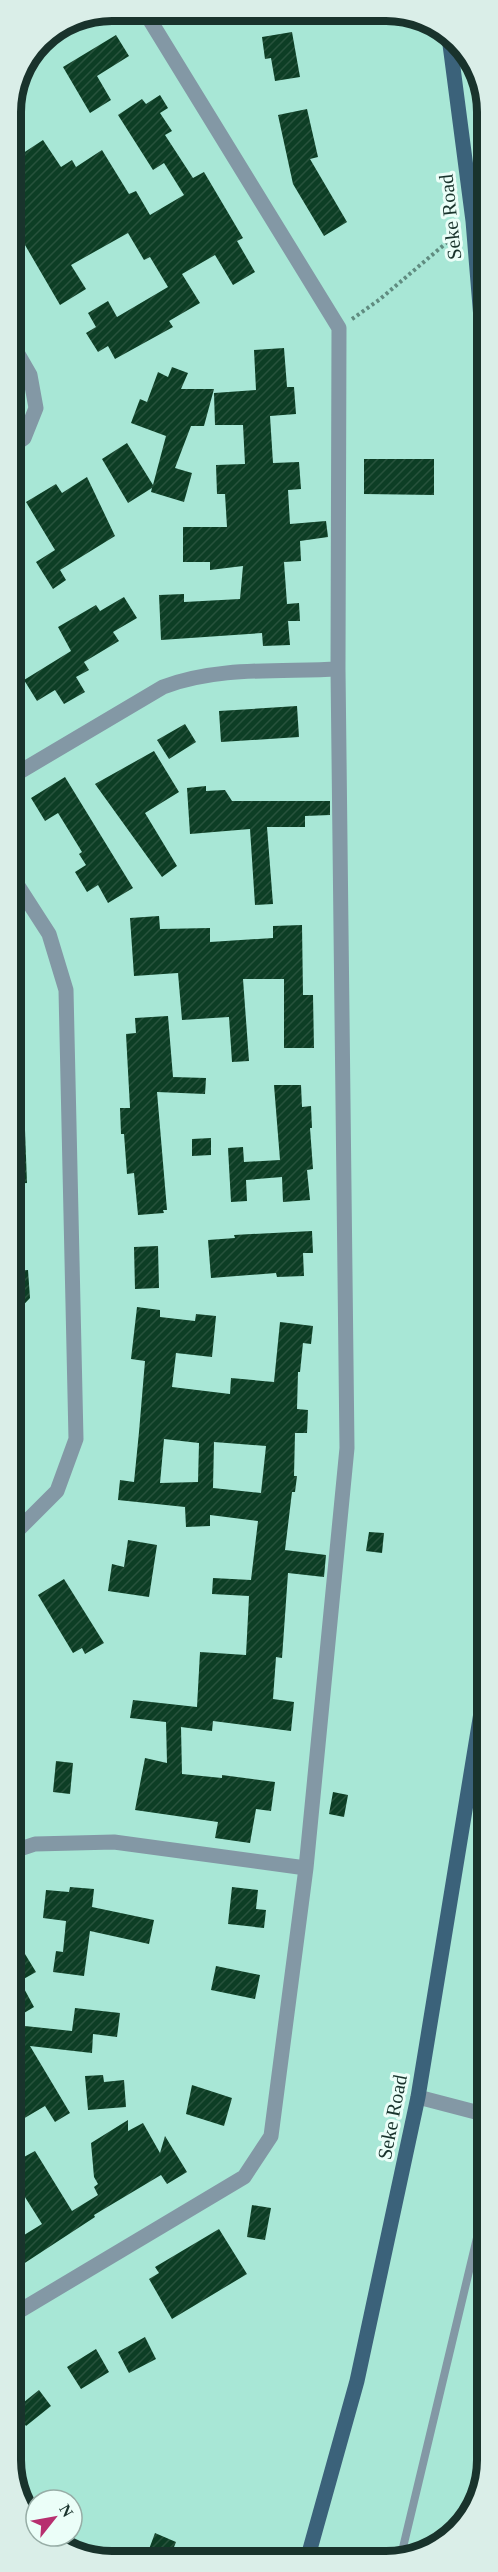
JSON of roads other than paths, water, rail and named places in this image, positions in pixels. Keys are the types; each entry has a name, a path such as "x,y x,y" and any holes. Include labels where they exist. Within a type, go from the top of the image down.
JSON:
{"main road":[{"name":"Seke Road","path":"451,49 473,220 477,269"},
{"name":"Seke Road","path":"310,2551 357,2381 418,2097 477,1737"}],"street":[{"path":"21,2310 244,2177 271,2136 306,1868 347,1448 338,669 339,328 150,21"},
{"path":"21,359 30,375 36,408 24,438 21,440"},
{"path":"21,771 163,687 184,679 208,675 338,669"},
{"path":"21,891 49,934 66,990 76,1438 57,1491 21,1527"},
{"path":"21,1849 35,1844 114,1842 306,1868"},
{"path":"418,2097 477,2112"}],"lane":[{"path":"403,2549 477,2238"}]}
